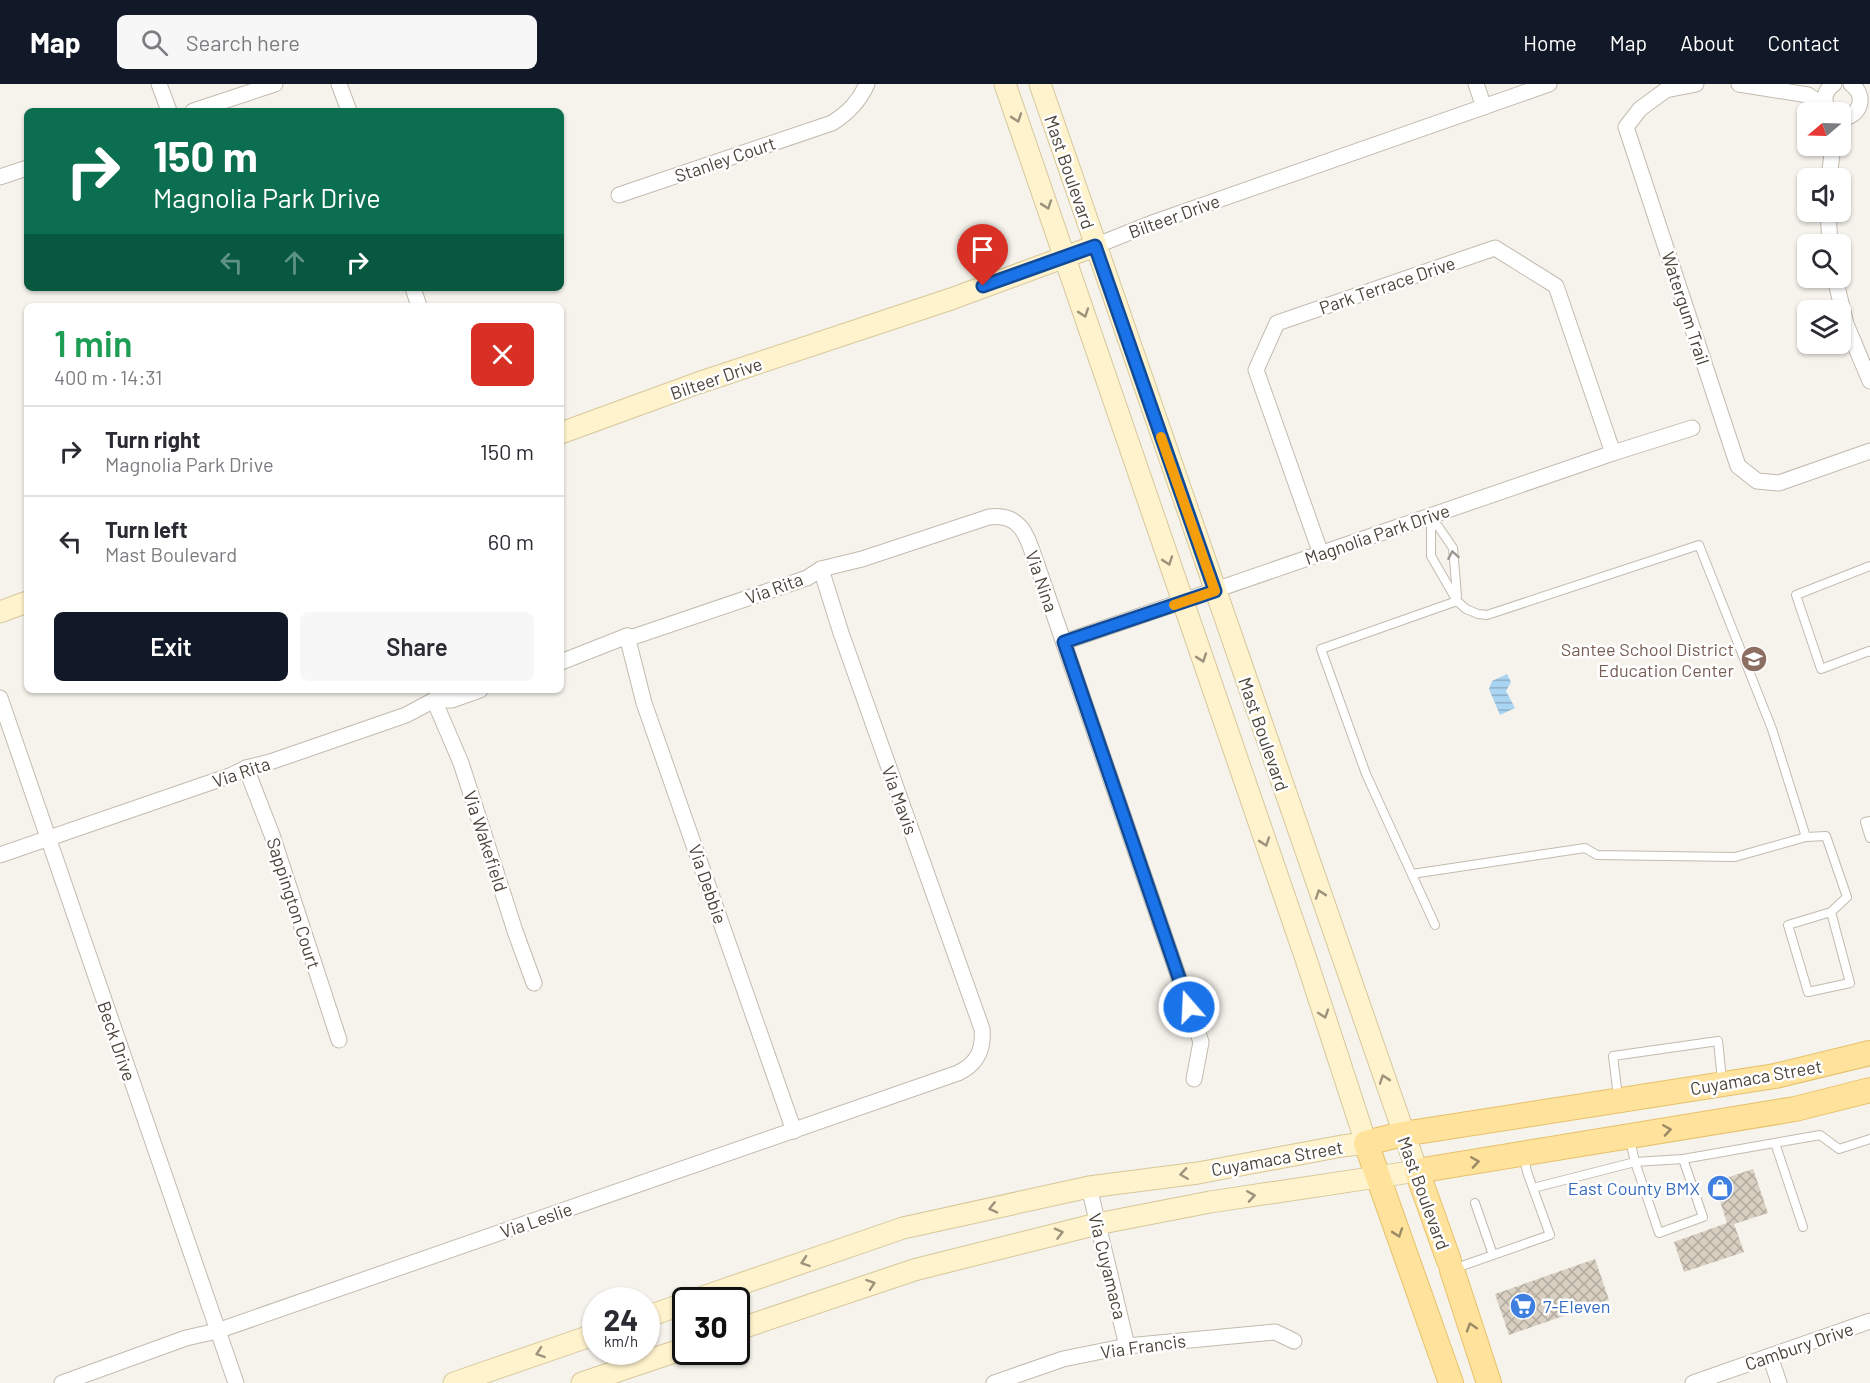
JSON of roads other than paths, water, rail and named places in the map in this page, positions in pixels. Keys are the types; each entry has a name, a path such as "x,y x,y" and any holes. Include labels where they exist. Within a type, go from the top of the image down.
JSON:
{"main road":[{"name":"Mast Boulevard","path":"1005,84 1306,959 1366,1143 1451,1383"},
{"name":"Mast Boulevard","path":"1040,84 1489,1383"},
{"name":"Bilteer Drive","path":"564,432 698,383 951,299 1095,246"},
{"path":"0,612 24,603"},
{"name":"Cuyamaca Street","path":"732,1287 903,1228 1089,1187 1198,1173 1366,1143 1403,1134 1775,1076 1870,1053"},
{"name":"Cuyamaca Street","path":"750,1325 914,1270 1097,1224 1210,1202 1630,1137 1795,1108 1870,1090"},
{"path":"454,1383 582,1339"},
{"path":"582,1383 672,1353"}],"street":[{"path":"159,84 168,108"},
{"path":"203,108 275,84"},
{"path":"339,84 348,108"},
{"name":"Stanley Court","path":"619,195 832,123 845,115 860,98 867,84"},
{"path":"1476,84 1484,106"},
{"name":"Bilteer Drive","path":"1095,246 1155,222 1549,84"},
{"path":"1665,87 1696,84"},
{"path":"1739,84 1808,95 1817,102"},
{"path":"1808,95 1832,85"},
{"path":"1826,102 1825,96 1832,85"},
{"name":"Watergum Trail","path":"1665,87 1640,109 1626,127 1738,466 1757,481 1779,483 1870,451"},
{"path":"1851,113 1859,107 1860,92"},
{"path":"1851,116 1870,111"},
{"path":"0,177 24,169"},
{"name":"Park Terrace Drive","path":"1321,554 1256,370 1277,323 1495,248 1556,286 1613,453"},
{"path":"1837,288 1846,324 1870,381"},
{"name":"Magnolia Park Drive","path":"1064,642 1183,603 1613,453 1692,428"},
{"name":"Via Rita","path":"564,661 627,636 633,637 797,581 820,569 862,559 989,517"},
{"name":"Via Nina","path":"989,517 1016,522 1026,534 1201,1042 1194,1079"},
{"name":"Via Mavis","path":"820,569 982,1029"},
{"name":"Via Debbie","path":"627,636 644,703 794,1131"},
{"name":"Via Rita","path":"0,855 232,776 246,768 270,762 406,715 434,700 452,700 472,693"},
{"name":"Beck Drive","path":"0,698 236,1383"},
{"name":"Via Wakefield","path":"434,700 461,763 514,931 534,983"},
{"name":"Sappington Court","path":"246,768 272,835 339,1040"},
{"name":"Via Leslie","path":"62,1383 186,1338 217,1331 965,1070 977,1059 980,1052 982,1029"},
{"name":"Via Cuyamaca","path":"1089,1187 1127,1346"},
{"name":"Cambury Drive","path":"1693,1383 1870,1321"},
{"name":"Via Francis","path":"994,1383 1063,1359 1127,1346 1275,1332 1294,1341"},
{"path":"1770,1356 1779,1383"}],"lane":[{"path":"1431,516 1431,556 1457,601 1466,609 1487,615 1699,545 1772,729 1806,837"},
{"path":"1431,516 1453,548 1457,601"},
{"path":"1870,566 1796,595 1821,669 1870,652"},
{"path":"1435,925 1366,774 1321,649 1457,601"},
{"path":"1870,820 1865,822 1870,838"},
{"path":"1412,874 1585,848 1597,855 1735,857 1806,837 1826,836 1847,897 1831,912 1788,925 1808,992 1850,983 1831,912"},
{"path":"1618,1101 1613,1056 1718,1041 1723,1084"},
{"path":"1533,1188 1635,1162 1683,1158 1820,1135 1839,1149 1870,1139"},
{"path":"1630,1137 1635,1162 1659,1233 1703,1218 1683,1158"},
{"path":"1775,1143 1803,1227"},
{"path":"1450,1266 1493,1255 1550,1235 1533,1188 1524,1154"},
{"path":"1475,1203 1493,1255"}],"water":[{"path":"1507,674 1511,682 1506,691 1515,708 1500,715 1489,689 1492,681"}],"place":[{"name":"Santee School District Education Center","path":"1754,659"},
{"name":"East County BMX","path":"1720,1188"},
{"name":"7-Eleven","path":"1523,1306"}]}
